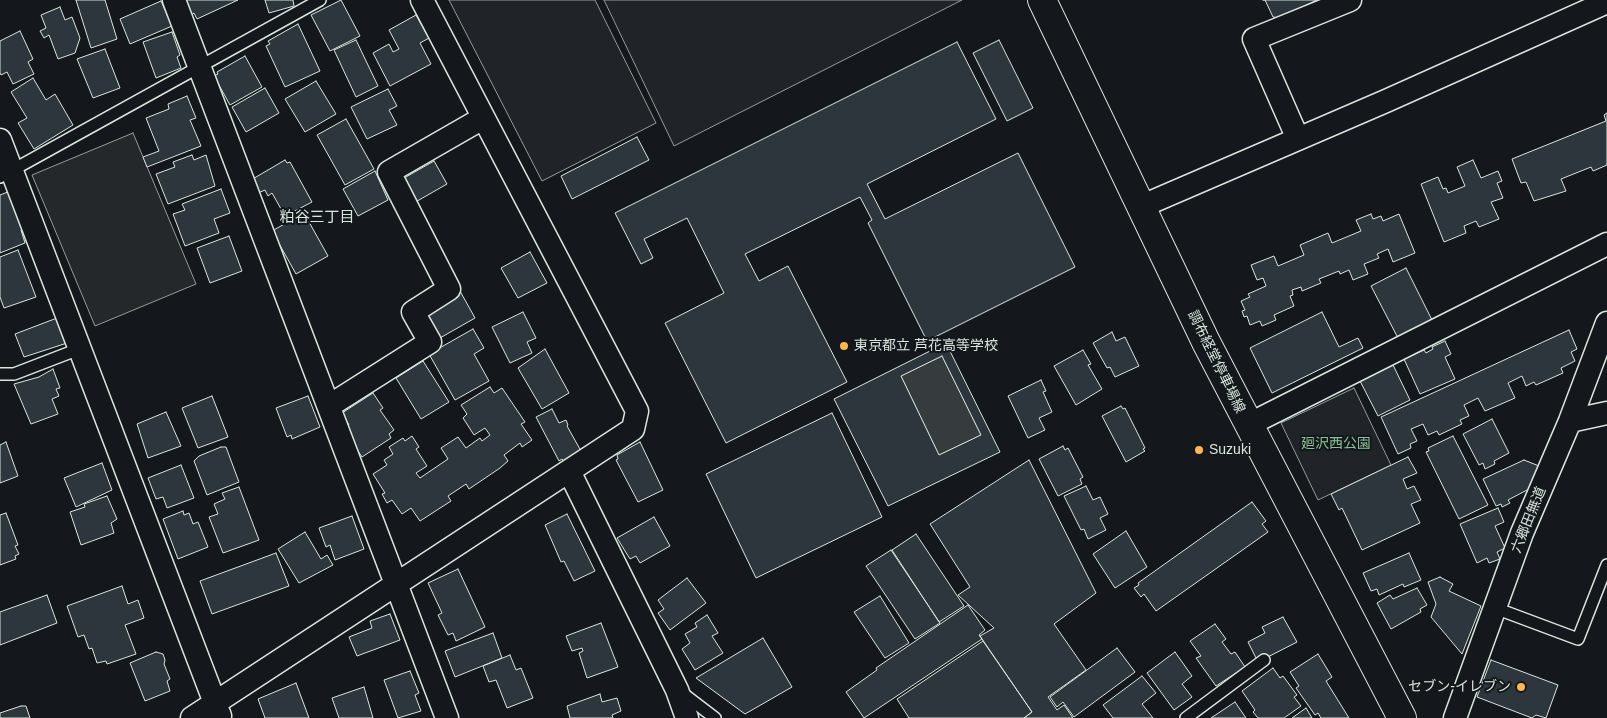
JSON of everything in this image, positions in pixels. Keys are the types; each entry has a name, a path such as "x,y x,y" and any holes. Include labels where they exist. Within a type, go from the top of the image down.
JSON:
{"main road":[{"name":"調布経堂停車場線","path":"1042,0 1140,207 1248,425 1402,718"}],"street":[{"path":"174,0 397,584 446,718"},
{"path":"192,718 218,711 397,584 633,429 637,411 422,0"},
{"path":"1298,139 1254,39 1350,0"},
{"path":"1140,207 1607,2"},
{"path":"329,406 430,342 413,312 449,289 389,172 483,118"},
{"path":"0,140 6,173 80,349 218,711"},
{"path":"1248,425 1607,244"},
{"name":"六郷田無道","path":"1455,718 1522,533 1570,421 1607,323"},
{"path":"1570,421 1607,413"},
{"path":"570,471 677,690 687,718"}],"lane":[{"path":"6,173 320,0"},
{"path":"0,374 14,374 80,349"},
{"path":"1495,608 1578,639 1607,565"},
{"path":"1192,716 1264,660"},
{"path":"677,690 715,718"}],"green space":[{"path":"449,0 595,0 656,123 542,181"},
{"path":"604,0 962,0 674,146"},
{"name":"廻沢西公園","path":"1354,388 1391,465 1318,500 1281,423"}],"shaded area":[{"path":"133,133 196,284 95,326 32,175"},
{"path":"942,356 981,435 939,455 901,376"}],"building":[{"path":"76,0 105,0 117,39 91,48"},
{"path":"185,0 238,0 197,19 194,13 191,15"},
{"path":"265,0 293,0 294,6 269,13"},
{"path":"341,0 360,36 330,51 311,15"},
{"path":"1265,0 1317,0 1280,18 1273,17"},
{"path":"161,1 172,26 130,44 120,19"},
{"path":"60,7 65,20 72,17 80,38 75,53 58,59 49,35 44,38 40,31 46,28 41,15"},
{"path":"416,15 429,38 420,43 431,64 390,86 373,53 389,44 393,52 399,49 389,30"},
{"path":"298,24 320,71 285,87 266,46 270,44 268,41"},
{"path":"20,31 33,59 28,62 34,74 13,84 7,72 1,75 0,73 0,41"},
{"path":"172,32 180,55 177,57 181,68 156,78 143,42"},
{"path":"356,40 378,86 356,97 334,50"},
{"path":"999,40 1033,108 1007,121 973,53"},
{"path":"957,42 996,119 867,184 885,219 1018,153 1075,267 927,341 868,223 872,220 860,197 745,254 759,281 788,266 847,382 726,443 665,323 724,293 687,218 644,239 653,258 641,264 615,213"},
{"path":"105,49 120,88 93,98 77,59"},
{"path":"245,56 262,87 230,105 214,76 218,74 217,72"},
{"path":"33,78 46,100 55,94 73,125 34,149 18,123 27,118 11,92"},
{"path":"316,81 336,114 305,132 285,99"},
{"path":"265,88 279,113 246,132 232,107"},
{"path":"388,89 397,106 389,110 397,125 367,139 351,107"},
{"path":"187,96 196,118 190,120 201,146 147,167 143,157 159,151 146,118 169,109 168,104"},
{"path":"1607,113 1607,165 1593,171 1591,167 1561,179 1566,191 1534,201 1526,182 1521,183 1512,159 1606,121 1604,115"},
{"path":"346,119 374,169 345,185 317,135"},
{"path":"637,137 649,160 572,199 561,176"},
{"path":"192,155 194,160 206,155 215,186 168,204 156,174 175,167 173,162"},
{"path":"285,160 287,163 290,162 312,202 285,216 272,193 268,196 265,190 258,193 251,180"},
{"path":"1473,160 1481,178 1498,171 1502,181 1497,183 1503,198 1491,202 1499,219 1479,227 1476,221 1464,226 1466,233 1444,242 1421,184 1438,177 1443,189 1446,188 1448,193 1465,186 1457,167"},
{"path":"434,161 447,184 412,204 399,181"},
{"path":"375,171 388,200 358,216 343,189"},
{"path":"221,189 230,213 214,219 219,233 185,246 173,214 185,210 182,204"},
{"path":"13,190 25,243 0,253 0,195"},
{"path":"304,213 328,256 296,274 272,231"},
{"path":"1371,214 1373,219 1381,216 1383,221 1399,214 1415,253 1393,262 1388,249 1377,254 1379,258 1364,264 1368,274 1353,280 1349,270 1340,274 1339,271 1319,279 1321,283 1302,291 1301,287 1292,290 1293,295 1290,296 1294,306 1274,315 1276,320 1262,326 1260,321 1250,325 1247,316 1244,317 1242,311 1245,310 1241,301 1250,297 1248,294 1266,286 1263,278 1257,280 1251,265 1274,256 1278,266 1304,255 1300,245 1328,233 1332,243 1361,231 1356,220"},
{"path":"229,236 242,271 210,283 197,248"},
{"path":"18,250 36,297 4,308 0,297 0,257"},
{"path":"530,252 547,283 518,298 501,268"},
{"path":"1406,268 1433,322 1399,340 1371,286"},
{"path":"460,291 475,318 440,338 424,312"},
{"path":"523,312 536,338 527,342 532,353 510,363 492,327"},
{"path":"1322,312 1339,347 1358,338 1363,348 1272,393 1250,348"},
{"path":"57,318 67,343 24,357 15,334"},
{"path":"473,329 484,348 474,354 489,381 455,400 429,354"},
{"path":"1569,330 1577,349 1571,352 1575,361 1561,368 1563,373 1536,385 1534,382 1526,386 1522,376 1508,383 1515,398 1485,411 1478,398 1464,405 1469,416 1460,420 1462,424 1439,435 1437,431 1428,435 1423,424 1411,429 1417,441 1410,444 1411,448 1398,454 1381,417"},
{"path":"1112,332 1116,341 1125,337 1139,366 1115,377 1110,367 1107,368 1093,343"},
{"path":"1445,341 1451,354 1445,357 1455,379 1420,394 1404,359 1424,350 1426,353 1433,349 1432,347"},
{"path":"946,343 1000,452 888,506 834,399","holes":["942,356 981,435 939,455 901,376"]},
{"path":"545,349 569,393 542,409 518,368"},
{"path":"1083,350 1091,364 1088,365 1102,389 1076,405 1054,366"},
{"path":"423,361 449,402 421,419 396,378"},
{"path":"1393,365 1410,400 1378,416 1360,381"},
{"path":"53,369 60,388 56,389 59,396 52,399 58,414 31,424 14,384 39,377"},
{"path":"1041,380 1046,391 1043,392 1052,412 1039,418 1045,430 1028,438 1008,396"},
{"path":"490,387 494,393 502,388 525,422 521,424 532,440 522,447 520,443 504,455 508,461 500,468 469,489 466,484 448,496 451,501 420,521 411,508 402,514 392,500 387,503 382,494 385,493 373,474 387,465 384,460 393,454 389,447 403,438 405,441 412,436 419,447 416,449 427,466 416,473 420,478 448,459 441,448 458,437 466,448 480,438 482,441 490,435 485,428 474,435 463,418 467,414 461,405"},
{"path":"373,393 383,408 380,410 394,430 389,434 391,438 362,457 343,429 349,425 342,413"},
{"path":"212,396 228,437 198,448 182,408"},
{"path":"308,396 320,427 292,439 291,435 287,437 276,408"},
{"path":"1121,406 1123,409 1125,408 1145,448 1143,449 1145,451 1126,462 1102,416"},
{"path":"552,409 559,423 566,420 567,426 581,451 564,462 562,459 559,461 536,417"},
{"path":"166,412 181,446 148,458 137,424"},
{"path":"832,413 882,517 756,578 706,474"},
{"path":"1492,419 1509,453 1494,461 1495,464 1485,469 1483,463 1479,465 1463,434"},
{"path":"1453,436 1488,505 1459,519 1426,452 1429,451 1428,448"},
{"path":"6,442 18,476 0,483 0,445"},
{"path":"640,442 663,490 638,502 616,460 618,459 617,455"},
{"path":"1063,446 1065,450 1068,448 1083,477 1080,479 1082,484 1058,496 1039,459"},
{"path":"221,447 226,447 239,482 207,495 194,461 199,456"},
{"path":"1408,457 1417,473 1403,479 1407,489 1414,486 1421,500 1411,504 1420,523 1362,550 1342,508 1339,510 1331,494"},
{"path":"1029,460 1096,593 1054,624 1086,670 1048,697 1057,710 1064,705 1073,718 1024,718 1032,712 980,636 994,628 958,595 970,587 930,524"},
{"path":"1524,460 1539,466 1529,489 1508,500 1510,503 1502,507 1501,504 1496,506 1483,479"},
{"path":"102,463 112,490 76,507 64,478"},
{"path":"181,465 194,498 167,508 163,497 156,499 148,478"},
{"path":"1086,486 1093,500 1100,497 1108,514 1100,518 1106,530 1088,539 1084,529 1081,530 1064,496"},
{"path":"239,487 259,540 223,553 209,517 218,514 214,504 225,499 222,493"},
{"path":"107,496 117,519 111,523 114,533 81,545 70,512 85,507 84,504"},
{"path":"1252,502 1266,521 1262,524 1268,532 1156,611 1144,594 1141,597 1134,588 1139,585 1138,583"},
{"path":"1498,508 1504,522 1495,526 1505,548 1497,552 1500,559 1489,563 1487,558 1477,563 1460,524"},
{"path":"183,511 184,515 189,513 193,524 198,522 208,547 178,559 163,519"},
{"path":"6,513 18,545 15,546 19,554 15,556 16,559 0,565 0,515"},
{"path":"567,514 595,571 574,581 564,561 561,562 545,525"},
{"path":"352,516 364,549 335,560 330,545 326,547 319,528"},
{"path":"654,517 670,546 640,563 636,556 630,559 617,538"},
{"path":"1126,531 1147,567 1115,588 1093,554"},
{"path":"305,532 321,559 327,555 333,565 299,583 278,549"},
{"path":"916,534 964,606 939,622 892,550"},
{"path":"891,550 940,623 915,639 866,566"},
{"path":"276,553 289,586 212,614 200,581"},
{"path":"1409,553 1421,580 1404,587 1403,584 1379,595 1377,589 1371,591 1363,573"},
{"path":"458,569 485,627 456,641 453,633 448,635 438,615 442,613 428,583"},
{"path":"1440,577 1453,584 1449,591 1481,606 1462,654 1431,617 1436,604 1428,582"},
{"path":"687,578 706,603 670,630 658,613 664,609 658,600"},
{"path":"122,586 128,604 138,600 144,618 125,625 136,654 107,664 106,661 97,663 92,648 89,649 84,635 78,637 67,606"},
{"path":"1417,588 1427,605 1420,609 1421,612 1391,629 1377,603 1390,595 1393,599"},
{"path":"47,595 57,623 0,645 0,612"},
{"path":"880,596 909,643 885,658 854,612"},
{"path":"968,605 985,630 979,635 982,639 864,718 846,692 877,670 876,668"},
{"path":"390,614 400,640 357,656 349,637 372,628 370,621"},
{"path":"707,615 718,633 712,636 723,653 695,670 682,649 690,643 685,634 697,627 695,623"},
{"path":"1283,617 1297,642 1258,662 1248,642 1265,633 1262,627"},
{"path":"601,623 618,667 587,678 579,653 583,651 582,648 572,651 566,636"},
{"path":"1215,624 1226,639 1222,642 1231,654 1235,652 1245,667 1216,686 1196,658 1201,656 1190,641"},
{"path":"493,633 502,658 455,677 445,651"},
{"path":"763,638 792,687 745,714 696,678"},
{"path":"983,641 1032,712 1024,718 909,718 897,699"},
{"path":"1117,648 1135,672 1074,717 1063,702 1057,707 1050,697"},
{"path":"156,652 163,654 164,664 170,679 167,681 170,691 145,701 130,663"},
{"path":"1175,652 1192,676 1182,684 1192,697 1174,710 1147,673"},
{"path":"1318,654 1332,677 1326,681 1349,718 1321,718 1318,713 1315,715 1296,688 1299,686 1290,672"},
{"path":"510,655 516,670 521,668 533,698 507,708 496,680 489,682 483,666"},
{"path":"1491,660 1558,685 1546,718 1536,715 1532,718 1477,697"},
{"path":"1273,668 1280,678 1283,676 1297,695 1294,697 1301,706 1284,718 1258,718 1242,691"},
{"path":"410,671 419,693 415,695 421,711 398,718 384,680"},
{"path":"1142,676 1156,693 1142,704 1153,718 1113,718 1103,705"},
{"path":"296,683 309,718 265,718 258,699"},
{"path":"364,687 373,718 339,718 332,698"},
{"path":"600,694 602,702 617,698 621,711 612,715 613,718 570,718 567,706"},
{"path":"1235,702 1246,718 1211,718"},
{"path":"26,706 30,718 0,718 0,713"},
{"path":"1306,708 1312,718 1292,718"}],"place":[{"name":"東京都立 芦花高等学校","path":"844,346"},
{"name":"Suzuki","path":"1199,450"},
{"name":"セブン-イレブン","path":"1521,687"}],"district":[{"name":"粕谷三丁目","path":"317,218"}]}
